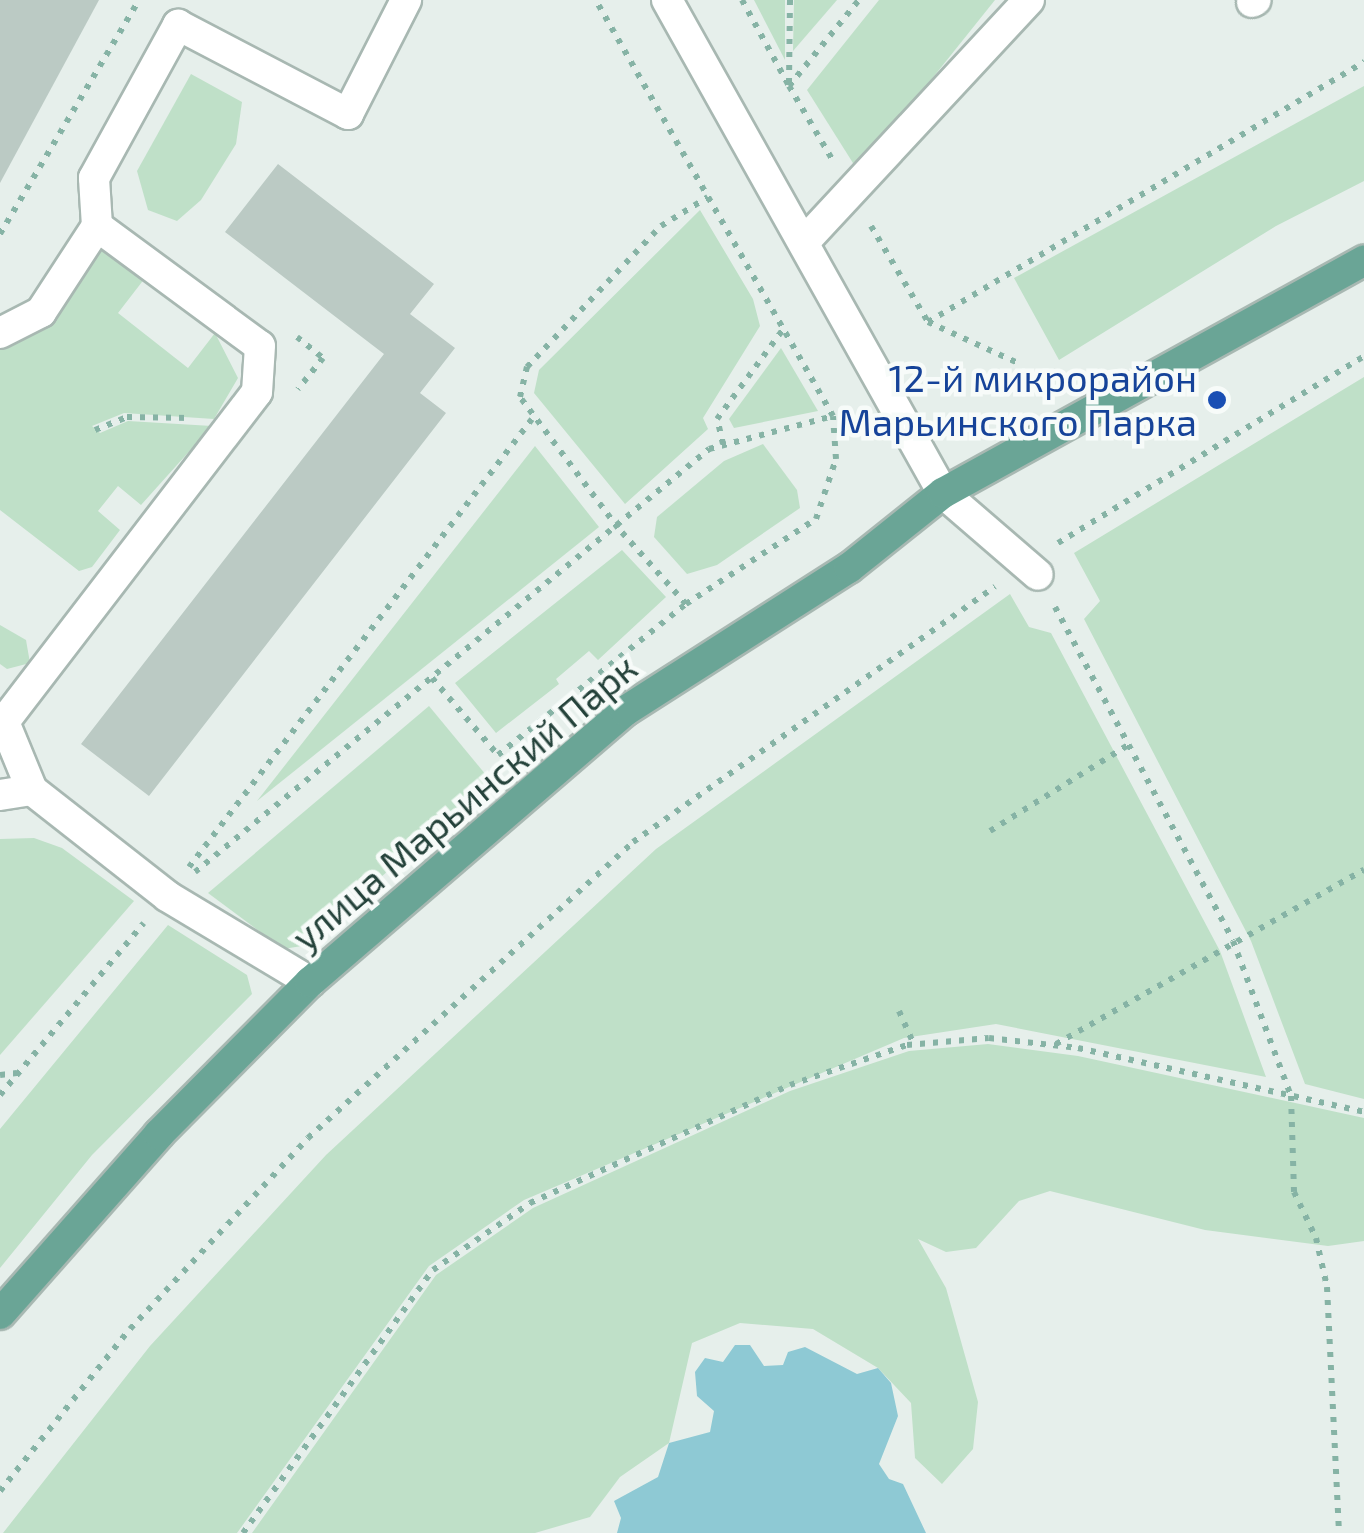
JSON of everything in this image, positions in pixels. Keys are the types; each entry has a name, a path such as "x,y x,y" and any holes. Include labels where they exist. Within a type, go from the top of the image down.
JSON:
{"main road":[{"name":"улица Марьинский Парк","path":"0,1314 146,1148 310,982 625,711 849,568 943,493 1364,260"}],"street":[{"path":"0,333 42,312 96,226 94,178 178,25 348,114 406,0"},
{"path":"667,0 943,493 1032,570"},
{"path":"805,241 1030,0"},
{"path":"96,226 260,346 257,392 4,722 32,790 167,896 310,982"},
{"path":"0,795 32,790"}],"path":[{"path":"0,234 139,0"},
{"path":"432,678 498,755 686,604 816,519 836,460 833,416 596,0"},
{"path":"742,0 789,86"},
{"path":"789,86 790,0"},
{"path":"789,86 858,0"},
{"path":"1020,364 928,322 1364,62"},
{"path":"686,604 618,528 520,397 527,367 662,226 708,196"},
{"path":"723,444 717,419 784,328"},
{"path":"0,1491 130,1329 308,1138 618,856 1032,570 1118,501 1364,356"},
{"path":"94,430 126,417 176,416 232,425"},
{"path":"167,896 618,528 708,449 833,416"},
{"path":"0,1095 167,896 532,418"},
{"path":"1032,570 1233,941 1291,1096 1294,1192 1316,1238 1327,1287 1339,1533"},
{"path":"990,831 1128,745"},
{"path":"1053,1046 1364,870"},
{"path":"899,1011 914,1044"},
{"path":"243,1533 433,1270 530,1203 790,1085 914,1044 989,1038 1053,1046 1364,1112"},
{"path":"0,1074 18,1073"}],"green space":[{"path":"754,0 785,0 785,60"},
{"path":"794,0 837,0 793,51"},
{"path":"879,0 995,0 858,171 807,90"},
{"path":"191,74 242,102 236,144 201,200 177,221 148,210 137,171"},
{"path":"1364,86 1364,181 1276,226 1059,360 1014,278"},
{"path":"700,210 753,299 760,326 703,418 708,429 625,504 534,393 539,370"},
{"path":"97,246 145,278 118,313 188,368 215,333 238,378 214,419 124,413 92,426 100,433 128,421 212,426 141,505 118,486 98,511 120,530 92,567 79,571 0,510 0,343"},
{"path":"781,348 818,411 734,428 729,419"},
{"path":"1364,377 1364,1099 1305,1084 1251,941 1084,619 1100,601 1074,553"},
{"path":"763,444 797,490 800,508 717,565 687,574 654,537 657,517 724,461"},
{"path":"535,446 599,527 257,801"},
{"path":"622,550 666,597 598,660 589,651 556,679 559,684 496,733 455,683"},
{"path":"1010,594 1029,627 1051,633 1220,951 1266,1077 996,1024 904,1038 524,1200 429,1266 237,1533 3,1533 150,1346 326,1155 656,849"},
{"path":"0,625 26,640 30,663 7,669 0,664"},
{"path":"429,706 491,781 302,946 283,949 208,893"},
{"path":"34,838 62,848 134,901 0,1055 0,839"},
{"path":"168,925 247,975 252,994 92,1155 0,1268 0,1129"},
{"path":"988,1044 1078,1056 1364,1118 1364,1241 1328,1246 1205,1230 1050,1191 1019,1201 976,1248 946,1252 918,1239 946,1288 978,1402 973,1449 942,1484 915,1458 911,1403 878,1368 813,1329 740,1323 692,1343 669,1443 620,1477 590,1517 535,1533 252,1533 436,1275 533,1208 790,1091 909,1051"}],"water":[{"path":"735,1345 750,1345 764,1366 783,1365 788,1352 805,1347 857,1374 878,1368 891,1383 898,1416 879,1464 889,1479 903,1484 926,1533 617,1533 621,1518 614,1501 658,1477 669,1443 710,1432 714,1411 697,1396 695,1372 705,1358 723,1362"}],"building":[{"path":"0,0 99,0 0,183"},
{"path":"278,164 434,284 410,314 455,348 420,393 446,413 149,796 81,744 384,354 225,232"}],"place":[{"name":"12-й микрорайон Марьинского Парка","path":"1217,400"}]}
